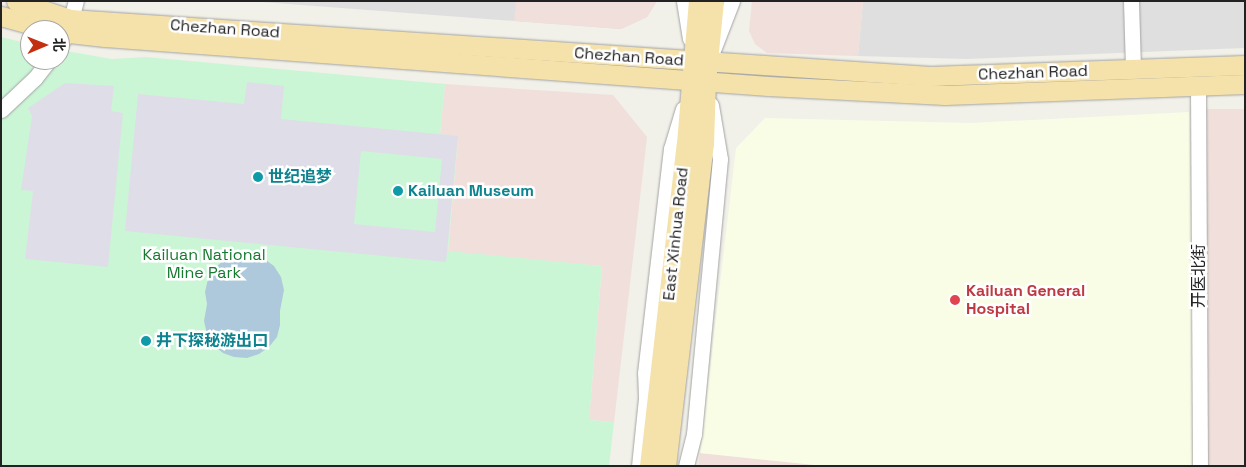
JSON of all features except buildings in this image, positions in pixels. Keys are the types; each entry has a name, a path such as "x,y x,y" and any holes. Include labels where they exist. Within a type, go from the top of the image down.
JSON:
{"main road":[{"name":"Chezhan Road","path":"16,1 51,20"},
{"name":"East Xinhua Road","path":"666,466 704,144 698,1"},
{"name":"East Xinhua Road","path":"649,466 700,71 714,1"},
{"name":"Chezhan Road","path":"1,16 24,20"},
{"name":"Chezhan Road","path":"70,27 700,71 945,95 1245,84"},
{"name":"Chezhan Road","path":"700,71 930,76 1245,65"}],"street":[{"path":"684,1 720,159 694,434 686,466"},
{"path":"638,466 646,398 645,373 671,149 700,71 732,1"},
{"path":"1131,1 1132,70"},
{"path":"1,110 41,70"},
{"name":"开医北街","path":"1198,86 1200,466"}],"shaded area":[{"path":"516,1 657,1 647,17 621,29 514,21"},
{"path":"657,1 647,17 621,29 262,2"},
{"path":"752,1 863,1 858,56 767,53 755,44 749,31"},
{"path":"863,1 1245,1 1245,48 967,59 858,56"},
{"path":"247,82 284,86 281,119 458,136 446,262 125,231 138,94 244,104","holes":["361,151 442,159 435,232 354,224"]},
{"path":"65,83 114,86 111,111 123,113 108,267 25,259 33,191 21,190 32,116 28,108"},
{"path":"445,84 613,95 647,137 614,422 589,420 602,266 448,252 458,137 440,134"},
{"path":"1204,109 1245,109 1245,466 1204,466"},
{"name":"Kailuan General Hospital","path":"1189,112 1195,466 825,466 700,453 736,148 765,118 970,123"},
{"path":"700,453 825,466 698,466"}],"green space":[{"name":"Kailuan National Mine Park","path":"1,37 20,42 20,70 70,70 70,52 112,59 146,57 445,84 440,134 458,136 448,251 602,266 589,420 614,422 609,466 1,466"}],"water":[{"path":"251,254 263,258 274,266 281,277 284,290 280,311 280,325 277,337 269,347 259,354 247,358 234,357 223,353 213,345 207,334 204,321 207,304 205,292 208,279 215,268 225,259 237,255"}],"place":[{"name":"世纪追梦","path":"258,177"},
{"name":"Kailuan Museum","path":"398,191"},
{"name":"Kailuan General Hospital","path":"955,300"},
{"name":"井下探秘游出口","path":"146,341"}]}
